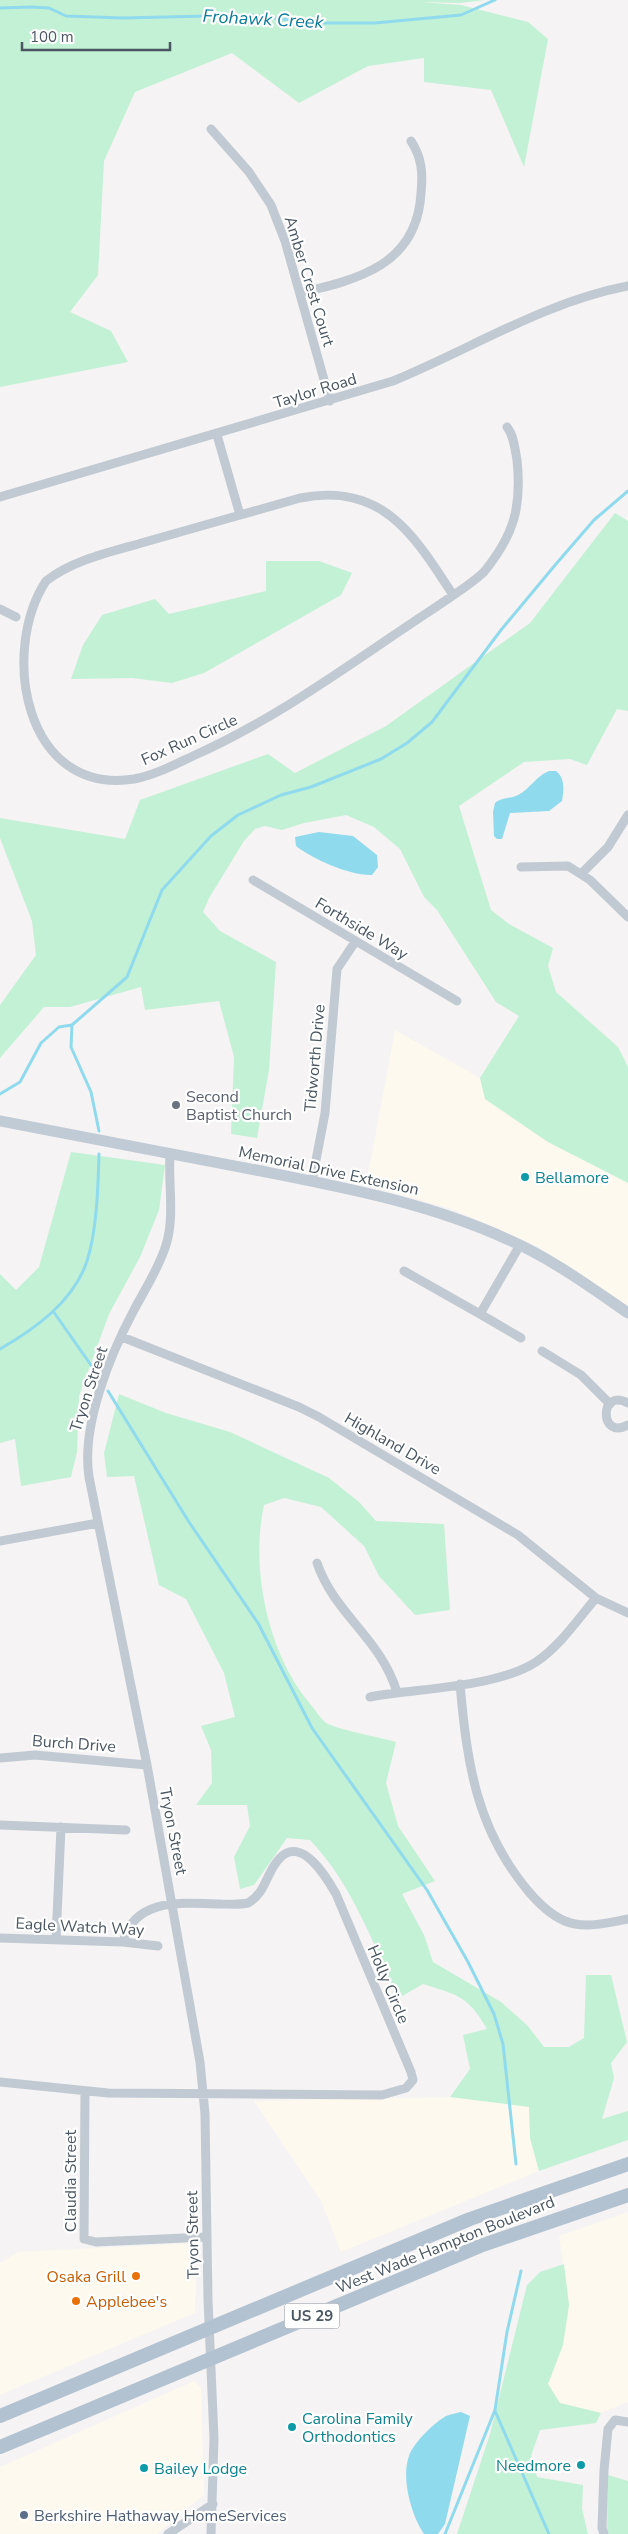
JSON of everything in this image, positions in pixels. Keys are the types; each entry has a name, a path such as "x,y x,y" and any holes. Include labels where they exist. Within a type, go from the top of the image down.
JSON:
{"main road":[{"name":"West Wade Hampton Boulevard","path":"0,2416 470,2220 628,2164"},
{"name":"West Wade Hampton Boulevard","path":"0,2447 480,2246 628,2195"}],"street":[{"name":"Amber Crest Court","path":"211,129 249,172 271,205 286,241 330,401"},
{"path":"300,293 362,276 382,266 400,249 411,232 421,201 422,168 417,151 411,141"},
{"name":"Taylor Road","path":"0,497 216,435 393,381 431,366 541,312 574,299 628,286"},
{"name":"Fox Run Circle","path":"37,744 67,767 98,778 124,780 157,772 221,744 272,715 453,595 484,572 503,546 514,522 518,502 519,479 511,433 507,427"},
{"path":"216,435 240,515"},
{"path":"12,630 16,617 40,587 74,564 240,515 316,495 340,495 364,501 386,512 405,527 419,543 453,595"},
{"path":"0,609 16,617"},
{"path":"582,873 608,847 628,815"},
{"path":"521,866 568,866 582,873 628,917"},
{"name":"Forthside Way","path":"253,880 457,1001"},
{"name":"Tidworth Drive","path":"312,1181 325,1113 337,969 355,942"},
{"name":"Memorial Drive Extension","path":"0,1121 312,1181 427,1208 465,1221 520,1245 571,1274 628,1313"},
{"name":"Tryon Street","path":"170,1154 170,1219 167,1242 122,1337 98,1399 87,1438 87,1466 173,1904 191,2004 203,2094 206,2237 214,2438 211,2534"},
{"path":"480,1314 520,1245"},
{"path":"404,1271 521,1338"},
{"name":"Highland Drive","path":"122,1337 299,1407 319,1417 518,1535 596,1598 628,1614"},
{"path":"542,1351 581,1375 610,1404"},
{"path":"628,1403 618,1400 610,1404 606,1411 608,1422 618,1428 628,1425"},
{"path":"0,1541 98,1523"},
{"path":"317,1563 323,1581 334,1598 382,1657 397,1692"},
{"path":"370,1697 485,1680 520,1670 537,1662 550,1651 596,1598"},
{"path":"460,1684 472,1772 481,1810 488,1828 519,1880 549,1912 569,1922 589,1925 628,1919"},
{"name":"Burch Drive","path":"0,1758 35,1755 147,1765"},
{"path":"0,1825 126,1830"},
{"path":"56,1939 61,1827"},
{"name":"Holly Circle","path":"173,1904 248,1903 261,1891 282,1856 296,1853 311,1859 323,1873 336,1894 413,2080 401,2091 382,2095 203,2094"},
{"path":"123,1942 134,1918 154,1907 173,1904"},
{"name":"Eagle Watch Way","path":"0,1938 123,1942 158,1946"},
{"path":"0,2082 85,2091 203,2094"},
{"name":"Claudia Street","path":"85,2091 84,2239 96,2242 206,2237"},
{"path":"604,2534 602,2528 604,2470 608,2429 615,2420 628,2422"},
{"path":"168,2534 212,2504"}],"shaded area":[{"path":"395,1030 480,1078 485,1099 548,1142 628,1183 628,1307 539,1247 452,1209 366,1185"},
{"path":"450,2097 530,2106 530,2138 539,2171 341,2252 321,2201 254,2101"},
{"path":"628,2212 628,2402 601,2413 560,2403 548,2384 563,2345 569,2305 559,2236"},
{"path":"197,2243 195,2313 0,2395 0,2263 18,2252"},
{"path":"194,2381 201,2387 204,2495 157,2534 0,2534 0,2467"}],"green space":[{"path":"0,0 485,0 460,3 420,2 461,5 528,22 548,39 524,167 491,90 424,82 424,58 368,66 299,103 232,53 135,92 104,161 98,275 70,312 111,331 128,362 0,387"},
{"path":"615,513 628,521 628,711 617,709 587,765 570,759 524,762 459,806 491,910 509,924 553,948 548,966 556,992 618,1047 628,1067 628,1183 548,1142 485,1099 480,1078 519,1016 496,1002 437,910 424,897 400,849 374,827 346,815 304,823 282,830 265,826 255,829 244,841 209,898 203,912 220,931 276,962 269,1070 257,1138 231,1134 234,1057 219,1001 145,1010 141,987 70,1007 44,1007 0,1058 0,1005 36,955 32,921 0,838 0,818 125,839 140,800 268,754 295,773 386,726 530,623"},
{"path":"266,561 319,561 352,573 341,595 204,673 172,683 132,678 71,679 83,645 102,615 155,599 169,614 266,591"},
{"path":"71,1152 165,1165 159,1210 140,1257 109,1314 79,1396 77,1452 71,1477 21,1486 15,1439 0,1443 0,1274 16,1290 39,1267"},
{"path":"119,1394 166,1413 230,1432 329,1478 359,1502 376,1521 444,1524 450,1610 415,1615 379,1576 364,1546 321,1507 284,1498 264,1505 260,1530 259,1556 261,1583 274,1637 296,1685 326,1723 349,1731 396,1742 386,1783 398,1826 435,1881 402,1894 424,1935 433,1962 501,2002 527,2025 544,2047 569,2047 584,2038 586,1975 611,1975 627,2042 611,2063 614,2078 602,2119 628,2111 628,2140 539,2171 530,2138 529,2107 450,2097 470,2069 463,2035 487,2029 468,2003 454,1994 445,1991 423,1984 397,1999 361,1915 338,1876 310,1840 287,1838 254,1885 240,1889 234,1857 250,1826 247,1805 196,1805 212,1783 211,1750 201,1726 235,1717 224,1673 186,1599 159,1585 134,1476 107,1477 104,1453"},
{"path":"564,2264 569,2305 563,2345 548,2384 560,2403 601,2413 596,2423 540,2430 531,2456 537,2477 583,2485 582,2509 588,2534 457,2534 490,2434 527,2285 540,2272"},
{"path":"608,2475 628,2481 628,2534 609,2534 607,2531"}],"water":[{"path":"549,771 556,771 561,777 563,788 562,801 549,811 510,813 502,839 497,839 494,836 493,812 495,803 518,795 540,776"},
{"path":"319,832 353,836 377,855 378,867 372,875 354,873 322,861 296,846 295,837"},
{"path":"461,2412 470,2416 445,2524 438,2534 424,2534 411,2507 406,2475 409,2456 420,2439 436,2423 446,2416"}],"waterway":[{"name":"Frohawk Creek","path":"0,8 49,8 66,16 123,18 249,15 315,23 375,23 461,15 495,0"},
{"path":"0,1094 20,1082 41,1043 59,1027 72,1025 127,977 162,890 211,836 238,815 281,795 311,787 381,759 407,743 432,722 501,630 594,520 628,491"},
{"path":"72,1025 71,1047 91,1092 99,1131"},
{"path":"0,1349 27,1332 52,1312 73,1289 81,1275 87,1261 93,1236 99,1154"},
{"path":"53,1311 93,1368"},
{"path":"108,1391 189,1522 258,1623 312,1728 427,1890 468,1962 494,2014 503,2044 516,2164"},
{"path":"445,2534 495,2410 507,2332 521,2271"},
{"path":"495,2411 549,2534"}],"place":[{"name":"Second Baptist Church","path":"176,1105"},
{"name":"Bellamore","path":"525,1177"},
{"name":"Osaka Grill","path":"136,2276"},
{"name":"Applebee's","path":"76,2301"},
{"name":"Carolina Family Orthodontics","path":"292,2427"},
{"name":"Needmore","path":"581,2465"},
{"name":"Bailey Lodge","path":"144,2468"},
{"name":"Berkshire Hathaway HomeServices","path":"24,2515"}]}
